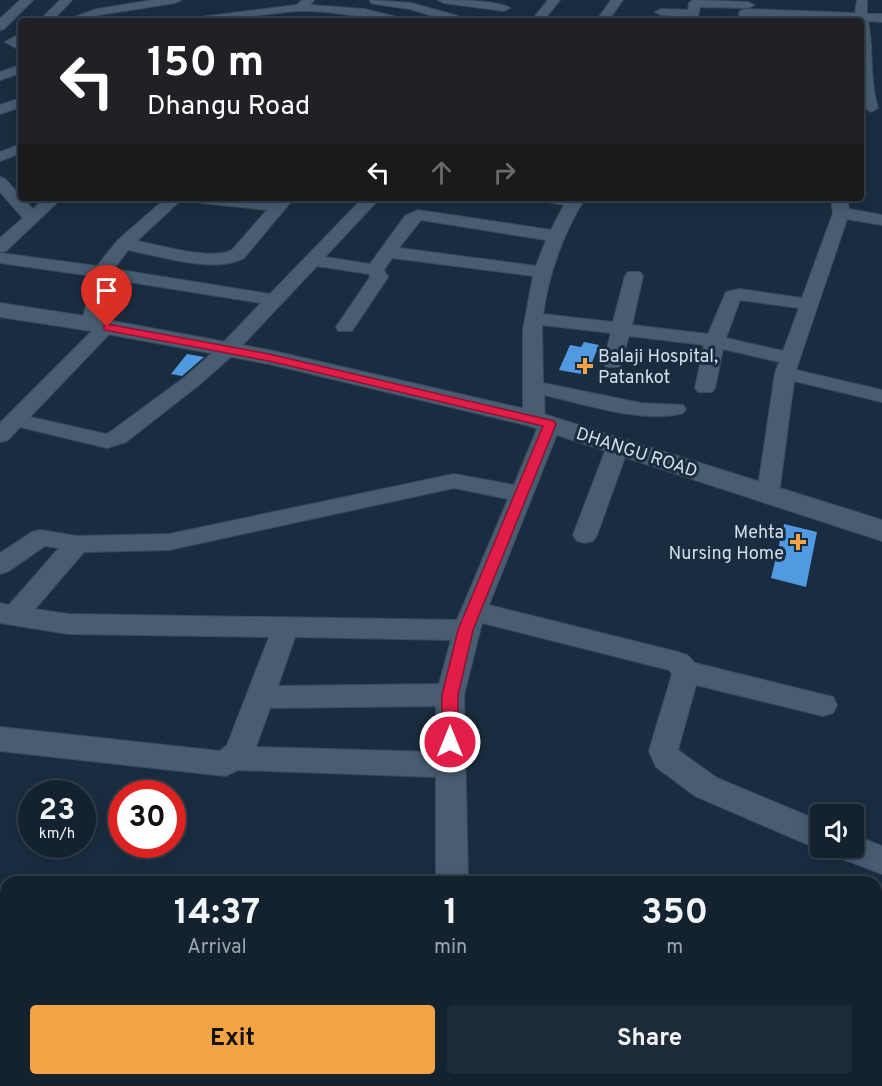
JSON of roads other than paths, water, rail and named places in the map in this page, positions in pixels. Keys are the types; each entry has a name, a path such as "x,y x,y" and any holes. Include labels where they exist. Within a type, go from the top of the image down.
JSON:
{"street":[{"path":"13,42 0,28 27,0"},
{"path":"48,18 66,0"},
{"path":"97,12 109,0"},
{"path":"78,18 97,12 175,0"},
{"path":"334,9 348,0"},
{"path":"365,0 411,6 453,18"},
{"path":"444,0 508,4"},
{"path":"539,18 554,0"},
{"path":"604,18 617,0"},
{"path":"861,16 862,0"},
{"path":"660,11 692,17 695,3 718,8 790,8 882,18"},
{"path":"222,18 304,4 366,12 389,18"},
{"path":"495,18 508,4"},
{"path":"864,32 865,88 871,108"},
{"path":"0,76 18,70"},
{"path":"0,110 18,96"},
{"path":"0,157 18,149"},
{"path":"0,182 32,218"},
{"path":"0,247 51,201"},
{"path":"0,435 99,326 102,272 124,244 172,201"},
{"path":"262,201 282,202"},
{"path":"16,420 107,441 115,439 192,381 228,350 369,201"},
{"path":"452,876 450,695 470,621 522,494 542,421 534,387 533,318 543,272 556,236 575,201"},
{"path":"124,244 208,259 226,260 233,258 282,202"},
{"path":"768,494 788,366 840,205 882,220"},
{"path":"375,270 411,219 418,215 556,236"},
{"path":"386,252 543,272"},
{"path":"0,258 275,300"},
{"path":"180,285 208,259"},
{"path":"312,260 375,270"},
{"path":"345,327 379,277 375,270"},
{"path":"613,363 623,330 634,276"},
{"path":"705,388 714,341 732,296 735,294 809,304"},
{"name":"DHANGU ROAD","path":"1,312 99,326 228,350 542,421 882,531"},
{"path":"533,318 714,341 882,396"},
{"path":"534,387 641,409 676,409"},
{"path":"585,535 618,446"},
{"path":"0,565 40,538 77,544 170,542 454,481 522,494"},
{"path":"8,614 77,544"},
{"path":"8,614 68,624 285,629 470,621 678,662 686,672 823,705"},
{"path":"0,739 225,764 239,753 285,629"},
{"path":"686,672 663,751 666,758 706,787 810,831"},
{"path":"260,697 450,695"},
{"path":"233,758 450,765"},
{"path":"864,853 882,861"}],"place":[{"name":"Balaji Hospital, Patankot","path":"585,366"},
{"name":"Mehta Nursing Home","path":"798,542"}]}
